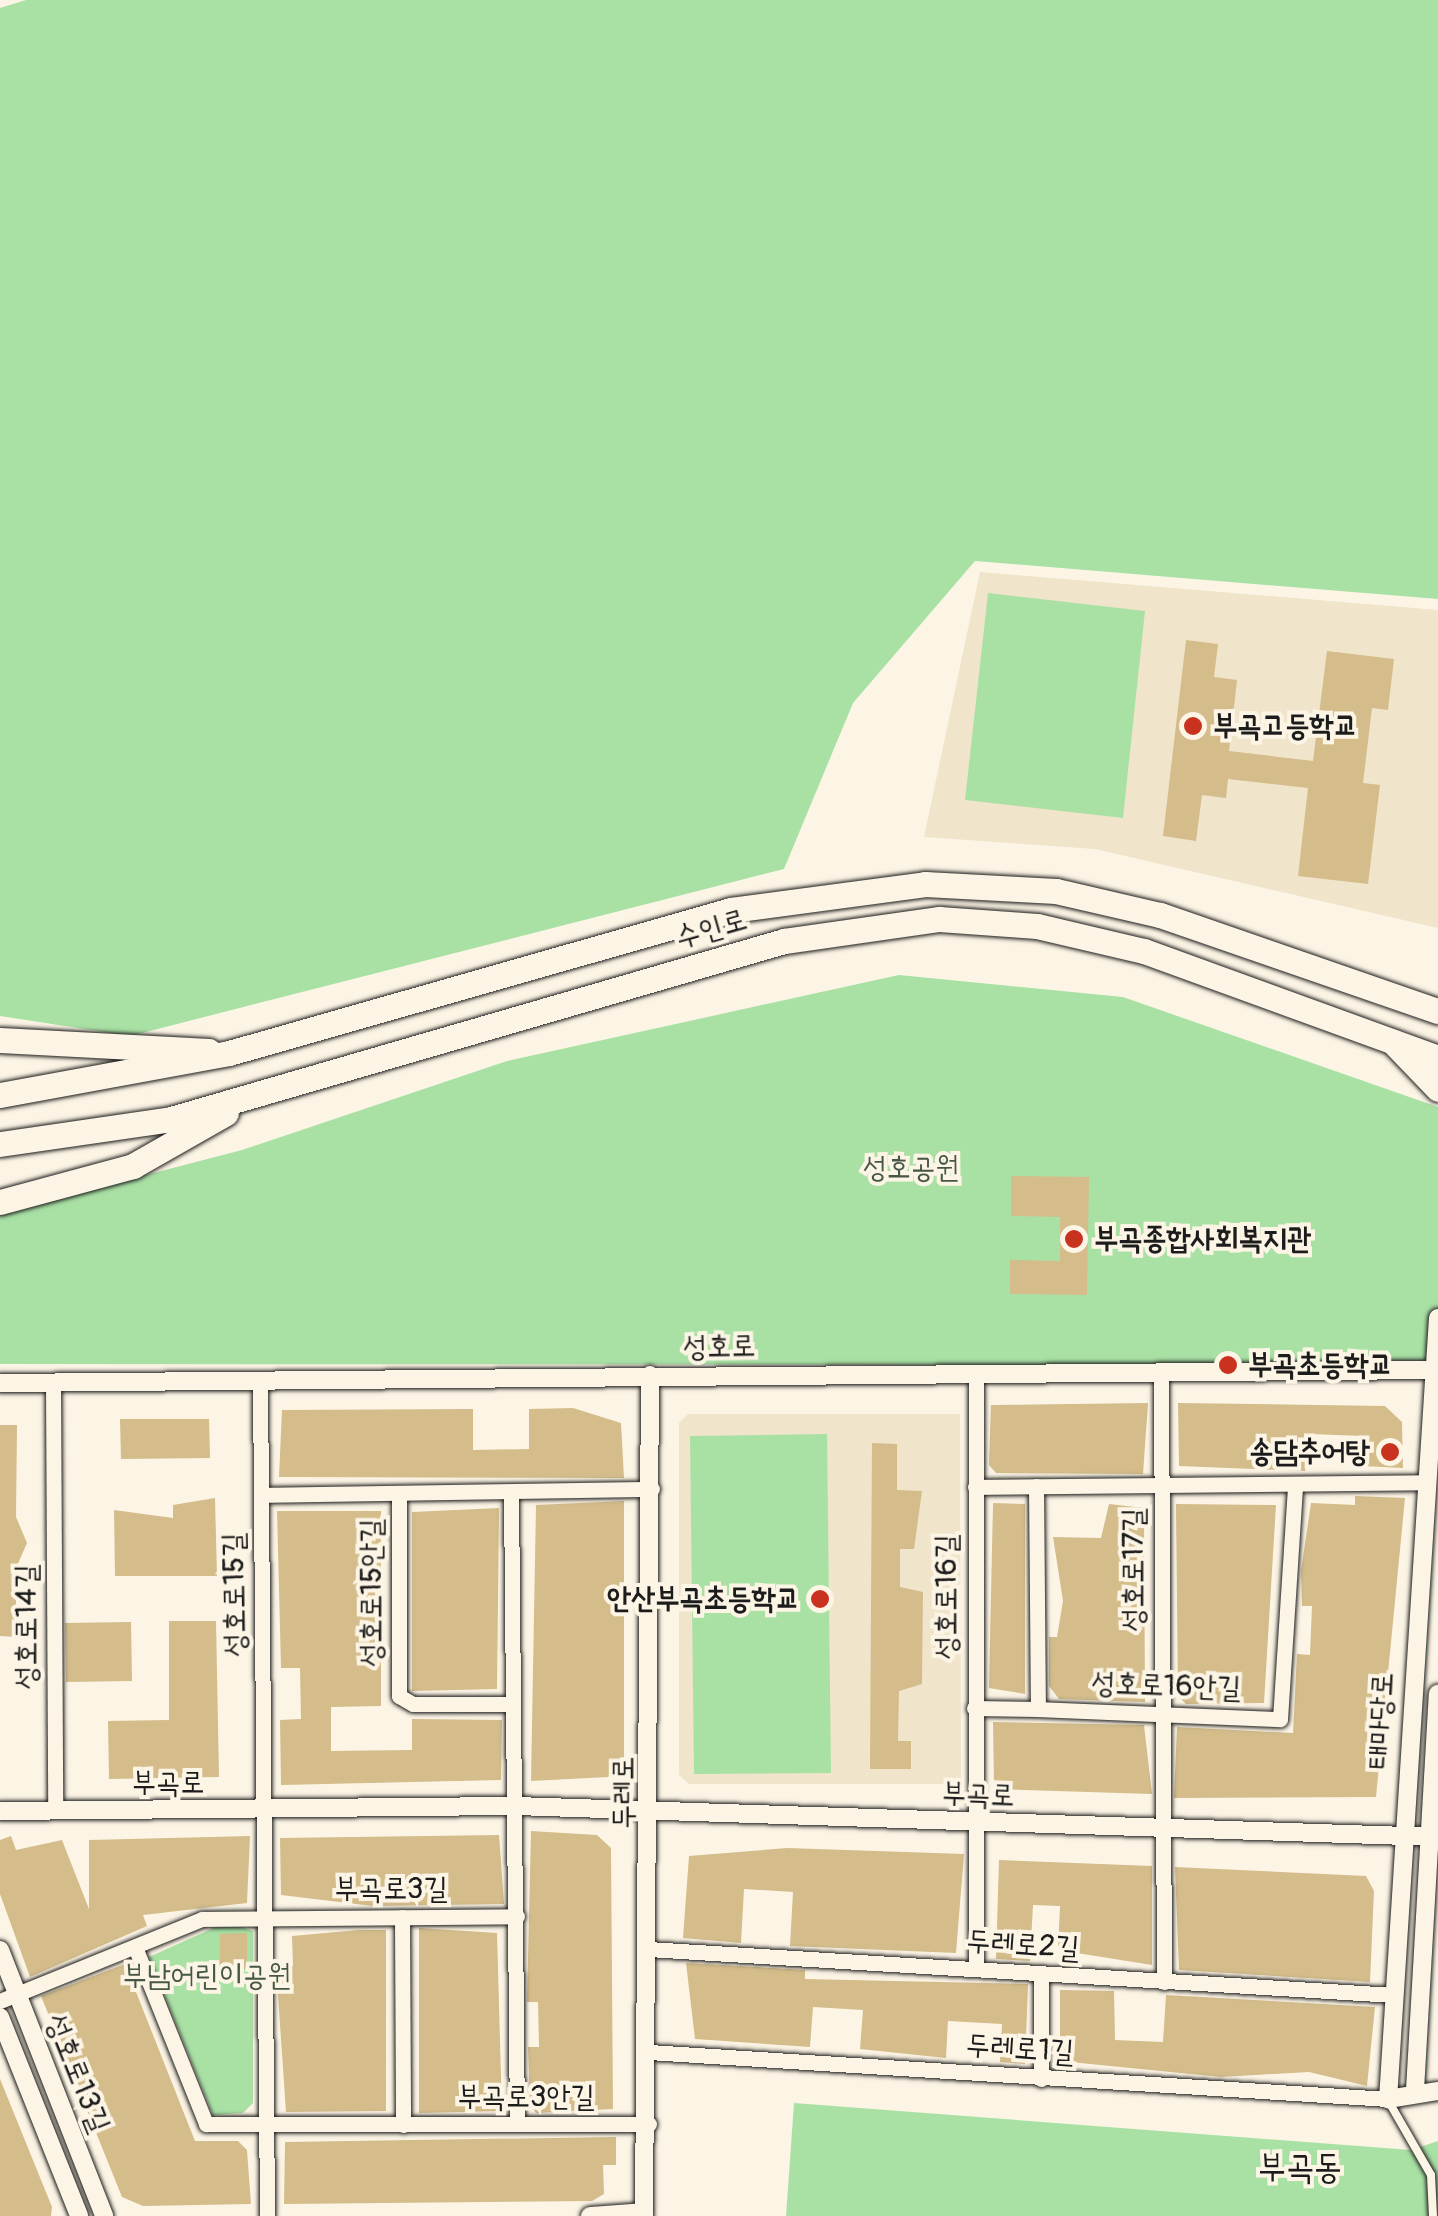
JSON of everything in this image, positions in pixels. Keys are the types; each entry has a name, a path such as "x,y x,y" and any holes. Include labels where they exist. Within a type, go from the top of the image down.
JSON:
{"highway":[{"name":"수인로","path":"0,1095 229,1053 731,910 925,884 1056,892 1160,914 1438,1011"},
{"name":"수인로","path":"0,1144 89,1136 254,1096 784,941 939,919 1037,926 1144,951 1386,1035 1438,1058"},
{"path":"1392,994 1438,996"},
{"path":"1386,1035 1438,1089"},
{"path":"0,1040 229,1053"},
{"path":"0,1202 133,1166 254,1096"}],"street":[{"name":"태마당로","path":"1388,2099 1421,1482 1438,1318"},
{"name":"성호로","path":"0,1383 1434,1370"},
{"name":"성호로17길","path":"1161,1371 1164,1982"},
{"name":"성호로16길","path":"976,1372 976,1968"},
{"name":"두레로","path":"590,2216 644,2214 649,2124 652,1810 650,1375"},
{"name":"성호로15길","path":"260,1380 265,1810"},
{"name":"성호로14길","path":"53,1382 55,1811"},
{"path":"974,1487 1421,1482"},
{"name":"성호로16안길","path":"974,1708 1280,1718 1294,1485"},
{"path":"1036,1486 1038,1708"},
{"name":"성호로15안길","path":"262,1495 652,1489"},
{"path":"511,1492 518,2124"},
{"name":"성호로15안길","path":"399,1494 400,1696 413,1704 513,1704"},
{"name":"태마당로","path":"1415,2090 1431,1967 1438,1694"},
{"name":"부곡로","path":"0,1811 516,1806 1434,1837"},
{"path":"265,1810 267,2216"},
{"name":"부곡로3길","path":"8,1998 202,1919 517,1916"},
{"path":"402,1917 404,2125"},
{"path":"135,1947 206,2124 267,2125"},
{"name":"두레로2길","path":"648,1949 1394,1996"},
{"name":"성호로13길","path":"0,1950 8,1998 104,2216"},
{"path":"1041,1974 1042,2079"},
{"name":"성호로13길","path":"0,2016 79,2216"},
{"name":"두레로1길","path":"650,2052 1388,2099"},
{"path":"1388,2099 1415,2090 1438,2092"},
{"name":"부곡로3안길","path":"267,2125 649,2124"}],"lane":[{"path":"1388,2099 1431,2175 1433,2216"}],"shaded area":[{"name":"부곡고등학교","path":"980,572 1438,610 1438,928 1095,849 924,837"},
{"name":"안산부곡초등학교","path":"688,1414 960,1414 961,1784 689,1784 679,1775 679,1423"}],"green space":[{"path":"26,0 1438,0 1438,599 975,561 853,703 784,869 130,1036 0,1016 0,8"},
{"path":"988,593 1145,611 1123,818 965,800"},
{"name":"성호공원","path":"899,975 1123,997 1438,1107 1438,1365 0,1364 0,1213 242,1150 507,1061"},
{"path":"827,1434 831,1773 694,1774 690,1436"},
{"name":"부남어린이공원","path":"227,1922 253,1931 253,2103 243,2113 213,2115 149,1957"},
{"path":"794,2103 1411,2150 1438,2141 1438,2216 786,2216"}],"building":[{"path":"1186,640 1218,644 1214,677 1237,680 1229,751 1313,761 1327,651 1394,659 1388,710 1372,708 1363,783 1380,785 1368,884 1298,876 1308,788 1228,779 1226,798 1202,795 1196,841 1163,836"},
{"name":"부곡종합사회복지관","path":"1011,1176 1089,1177 1087,1295 1010,1294 1010,1260 1060,1261 1060,1217 1011,1216"},
{"path":"1148,1403 1143,1474 996,1473 989,1465 991,1405"},
{"path":"1178,1403 1385,1406 1402,1422 1403,1468 1362,1466 1363,1436 1310,1434 1305,1471 1179,1466"},
{"path":"573,1408 621,1423 624,1478 279,1477 282,1410 473,1409 473,1450 529,1449 529,1409"},
{"path":"120,1419 209,1419 210,1458 121,1459"},
{"path":"0,1425 17,1425 16,1517 27,1543 16,1568 16,1637 0,1636"},
{"path":"872,1443 897,1444 897,1490 922,1491 914,1549 900,1549 900,1587 923,1592 922,1684 899,1691 898,1741 911,1741 911,1769 870,1769"},
{"path":"1355,1496 1405,1498 1376,1797 1174,1798 1177,1727 1293,1733 1297,1654 1310,1655 1312,1606 1302,1606 1301,1571 1311,1503 1355,1505"},
{"path":"215,1498 217,1576 115,1576 114,1510 173,1518 173,1505"},
{"path":"624,1501 624,1765 608,1777 531,1781 536,1505"},
{"path":"993,1503 1025,1504 1025,1694 989,1688"},
{"path":"1109,1504 1144,1508 1145,1702 1059,1699 1049,1686 1049,1637 1057,1637 1063,1601 1053,1537 1101,1538"},
{"path":"1176,1504 1276,1505 1264,1703 1186,1704 1178,1696"},
{"path":"499,1508 497,1689 412,1691 412,1512"},
{"path":"277,1511 381,1511 381,1706 331,1707 331,1751 412,1750 412,1719 502,1720 501,1780 281,1785 280,1720 301,1719 300,1668 281,1668"},
{"path":"169,1621 216,1621 219,1777 109,1779 108,1721 169,1720"},
{"path":"131,1622 132,1681 66,1682 65,1623"},
{"path":"993,1722 1144,1725 1152,1794 994,1789"},
{"path":"531,1831 597,1835 611,1848 613,2109 536,2113 530,2105 528,2047 539,2047 538,2002 527,2002"},
{"path":"499,1835 504,1904 373,1906 281,1895 280,1838"},
{"path":"11,1836 16,1850 62,1840 89,1909 89,1840 250,1836 247,1903 143,1915 147,1926 30,1977 0,1894 0,1840"},
{"path":"787,1848 964,1854 956,1953 790,1946 793,1892 744,1889 741,1943 683,1938 689,1856"},
{"path":"999,1860 1152,1866 1152,1965 1058,1950 1060,1906 1033,1905 1030,1961 996,1959"},
{"path":"1175,1867 1366,1876 1374,1891 1370,1982 1179,1970"},
{"path":"419,1928 497,1933 502,2111 419,2113"},
{"path":"386,1930 386,2111 286,2112 276,1966 293,1966 292,1936"},
{"path":"247,1933 247,1969 220,1969 220,1934"},
{"path":"686,1963 805,1970 805,1979 1028,1984 1025,2064 1000,2062 1002,2024 948,2021 946,2058 860,2049 863,2010 813,2007 810,2047 695,2039"},
{"path":"125,1964 195,2141 238,2141 247,2150 251,2204 143,2206 122,2197 41,1996"},
{"path":"1060,1990 1114,1991 1115,2040 1163,2042 1166,1995 1375,2007 1367,2086 1309,2072 1221,2077 1060,2061"},
{"path":"0,2079 52,2207 51,2216 0,2216"},
{"path":"616,2137 616,2165 603,2165 604,2194 592,2201 284,2204 285,2142"}],"place":[{"name":"부곡고등학교","path":"1193,726"},
{"name":"부곡종합사회복지관","path":"1074,1239"},
{"name":"부곡초등학교","path":"1228,1365"},
{"name":"송담추어탕","path":"1390,1452"},
{"name":"안산부곡초등학교","path":"820,1599"}],"district":[{"name":"부곡동","path":"1300,2167"}]}
